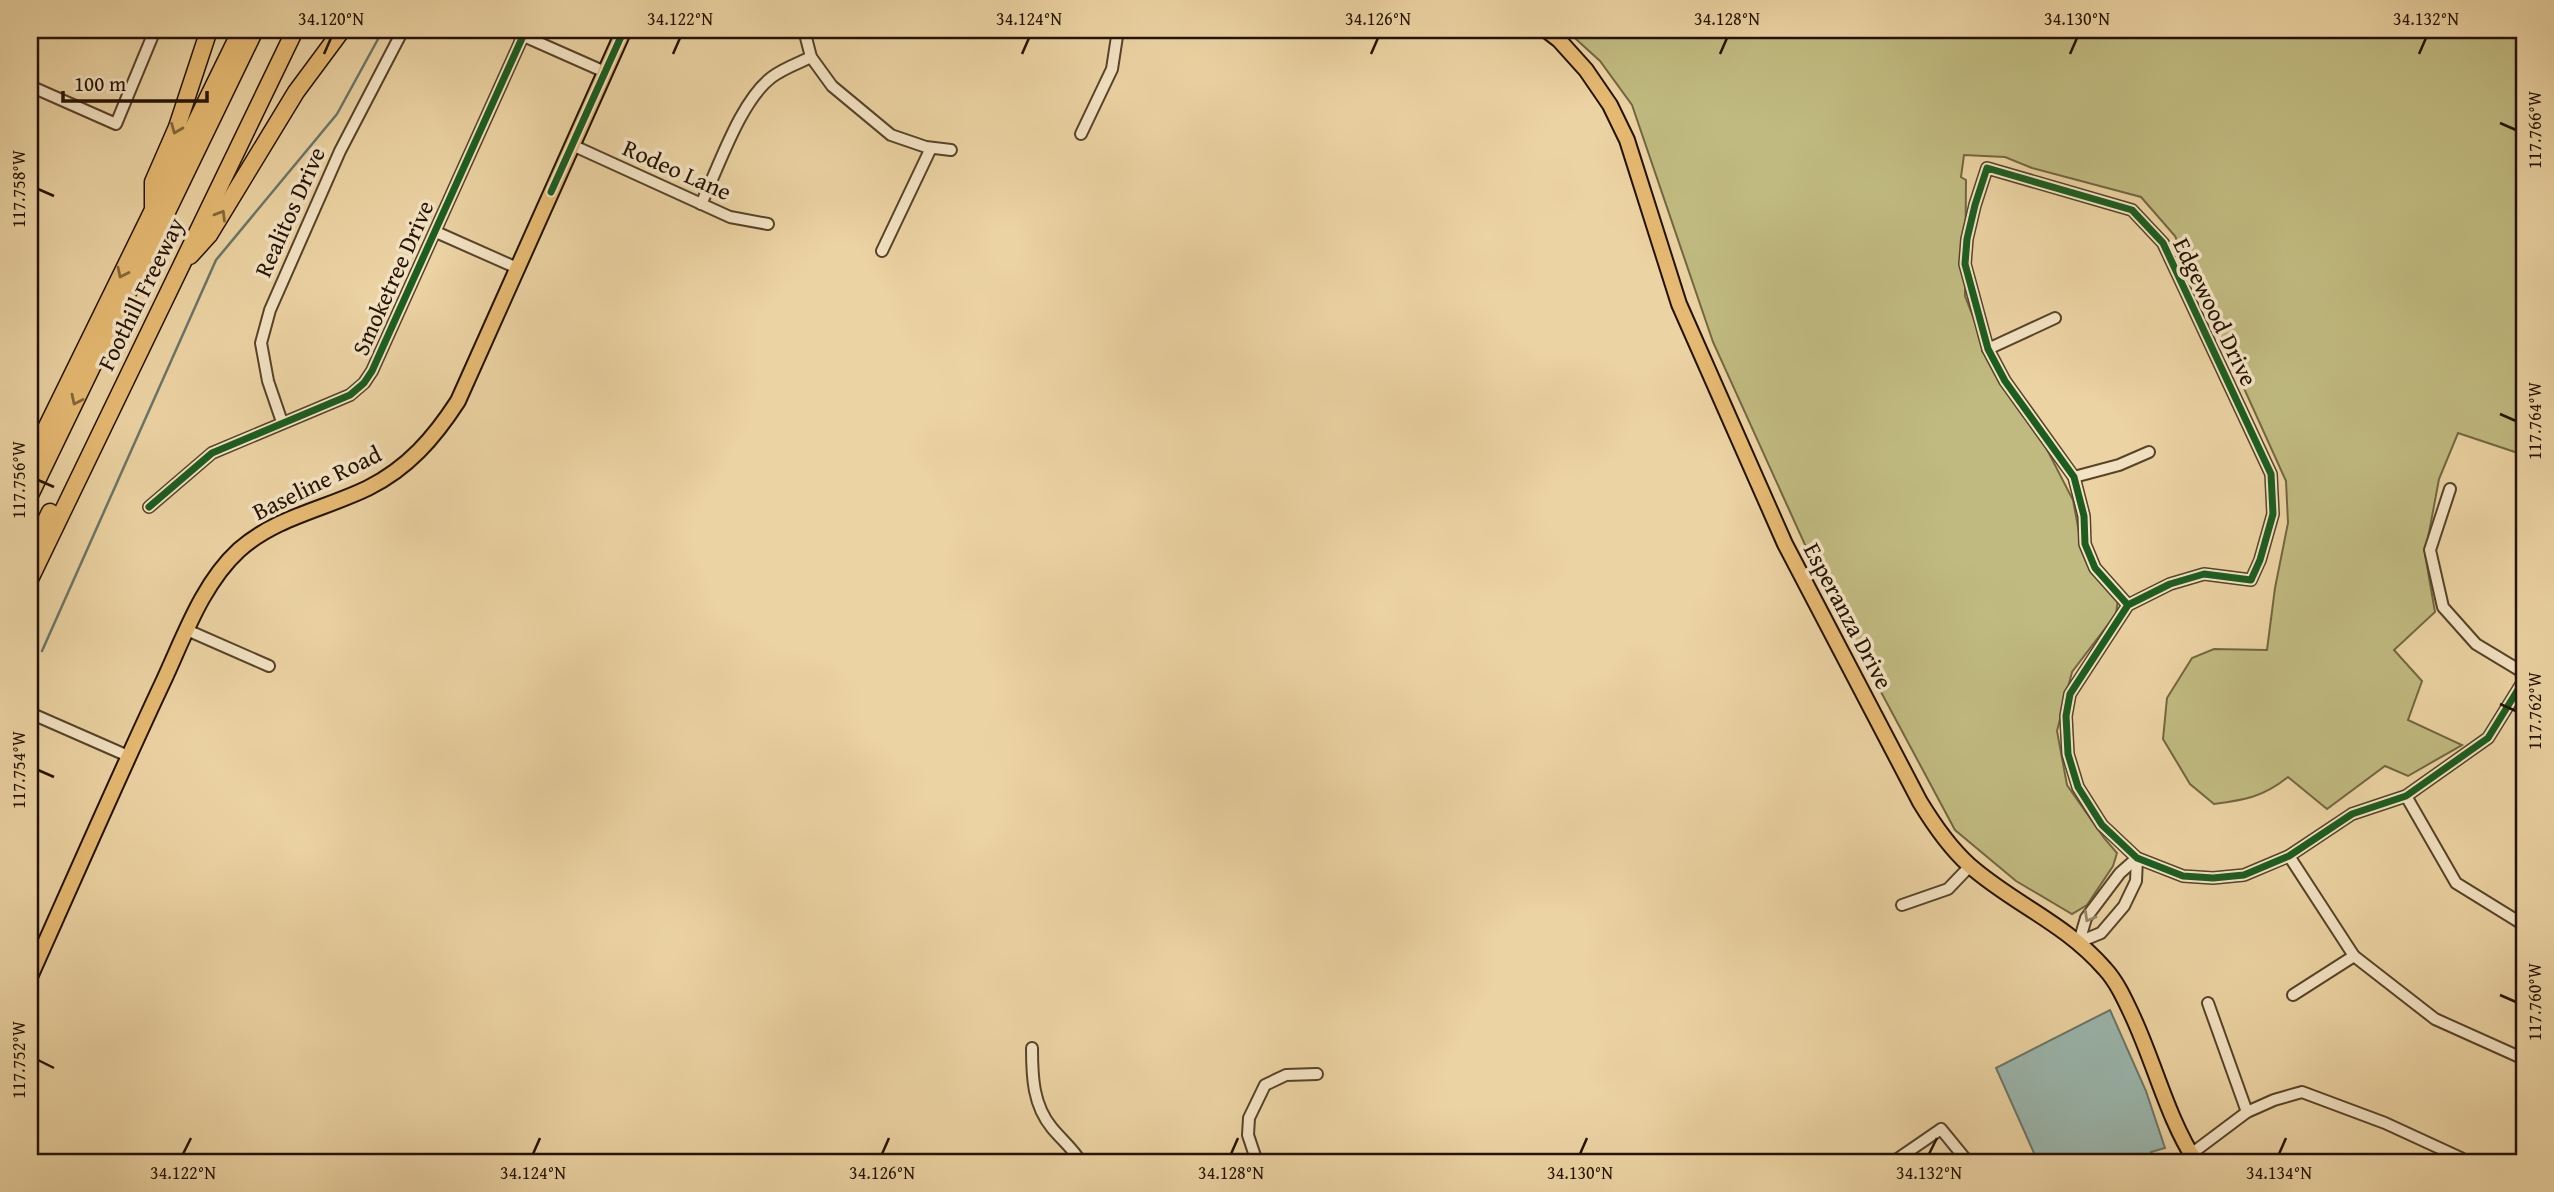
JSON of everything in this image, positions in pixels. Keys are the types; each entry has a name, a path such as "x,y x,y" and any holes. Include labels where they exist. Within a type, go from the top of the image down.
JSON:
{"highway":[{"path":"152,212 153,182 177,127 209,30"},
{"name":"Foothill Freeway","path":"30,461 241,30"},
{"path":"30,495 255,30"},
{"path":"30,554 284,30"},
{"name":"Foothill Freeway","path":"30,579 295,30"},
{"path":"179,268 209,235 296,92 342,30"}],"main road":[{"name":"Baseline Road","path":"30,977 128,756 207,589 239,550 262,533 368,488 404,466 439,431 458,401 624,30"},
{"name":"Esperanza Drive","path":"1546,30 1559,40 1586,70 1610,105 1627,140 1679,304 1785,544 1920,802 1935,826 1970,866 2079,942 2107,971 2125,1001 2157,1072 2171,1113 2194,1158"}],"street":[{"path":"30,86 116,124 155,30"},
{"name":"Realitos Drive","path":"282,422 268,381 261,343 270,310 340,151 403,30"},
{"path":"510,30 605,72"},
{"path":"804,30 811,57 832,86 891,135 931,148 951,150"},
{"path":"1081,134 1112,69 1118,30"},
{"name":"Smoketree Drive","path":"149,507 212,453 349,394 364,383 436,232 523,36"},
{"path":"701,204 744,111 757,92 774,76 811,57"},
{"name":"Rodeo Lane","path":"572,145 730,217 768,224"},
{"path":"882,251 931,148"},
{"name":"Edgewood Drive","path":"1988,349 1965,264 1972,217 1987,168 2133,210 2163,243 2271,474 2273,514 2260,560 2251,580 2204,574 2170,584 2128,605"},
{"path":"436,232 517,268"},
{"path":"2055,318 1988,349 2005,381 2074,477 2084,516 2085,544 2095,568 2128,605 2070,694 2067,754 2078,787 2102,825 2137,858 2183,876 2213,878 2244,875 2289,856 2351,814 2406,796 2488,738 2524,680"},
{"path":"2074,477 2119,465 2149,452"},
{"path":"2450,489 2430,550 2443,607 2476,644 2524,673"},
{"path":"187,630 269,666"},
{"path":"30,713 128,756"},
{"path":"2406,796 2456,883 2524,925"},
{"path":"2289,856 2354,956 2435,1019 2524,1059"},
{"path":"2079,942 2086,918 2120,873 2137,858"},
{"path":"2079,942 2101,933 2128,898 2136,881 2137,858"},
{"path":"1902,905 1948,888 1970,866"},
{"path":"2109,889 2124,889 2128,898"},
{"path":"2293,995 2354,956"},
{"path":"2208,1003 2248,1112"},
{"path":"1032,1048 1032,1076 1036,1099 1043,1115 1081,1162"},
{"path":"1257,1162 1248,1135 1249,1118 1265,1086 1286,1075 1317,1074"},
{"path":"2194,1158 2248,1112 2302,1091 2385,1123 2461,1158 2463,1162"},
{"path":"1893,1162 1941,1129 1968,1162"}],"shaded area":[{"path":"1566,30 2524,30 2524,455 2458,433 2439,479 2425,554 2435,612 2394,650 2422,681 2408,720 2462,745 2408,776 2385,766 2327,809 2288,777 2253,796 2214,804 2190,784 2163,739 2167,698 2192,658 2214,649 2267,650 2275,588 2288,523 2286,481 2175,236 2141,197 2032,168 2005,157 1964,155 1961,177 1966,180 1965,296 1990,360 2038,432 2073,500 2081,543 2118,600 2116,614 2072,672 2057,731 2067,785 2117,853 2113,866 2087,905 2072,914 2016,881 1955,830 1821,580 1713,342 1632,105 1600,61"}],"water":[{"path":"2110,1010 2146,1091 2165,1148 2151,1152 2154,1162 2038,1162 1996,1068"}],"waterway":[{"path":"42,651 216,260 337,114 383,30"}],"cycle path":[{"path":"551,192 624,30"},
{"path":"149,507 212,453 350,395 364,383 372,371 523,36"},
{"path":"2128,605 2095,568 2085,544 2084,516 2074,477 2005,381 1988,349 1965,264 1967,239 1987,168 2132,210 2163,243 2271,474 2273,514 2260,560 2251,580 2204,574 2170,584 2128,605 2070,694 2066,716 2068,754 2078,787 2102,825 2137,858 2183,876 2213,878 2244,875 2289,856 2352,814 2406,796 2488,738 2524,680"}]}
